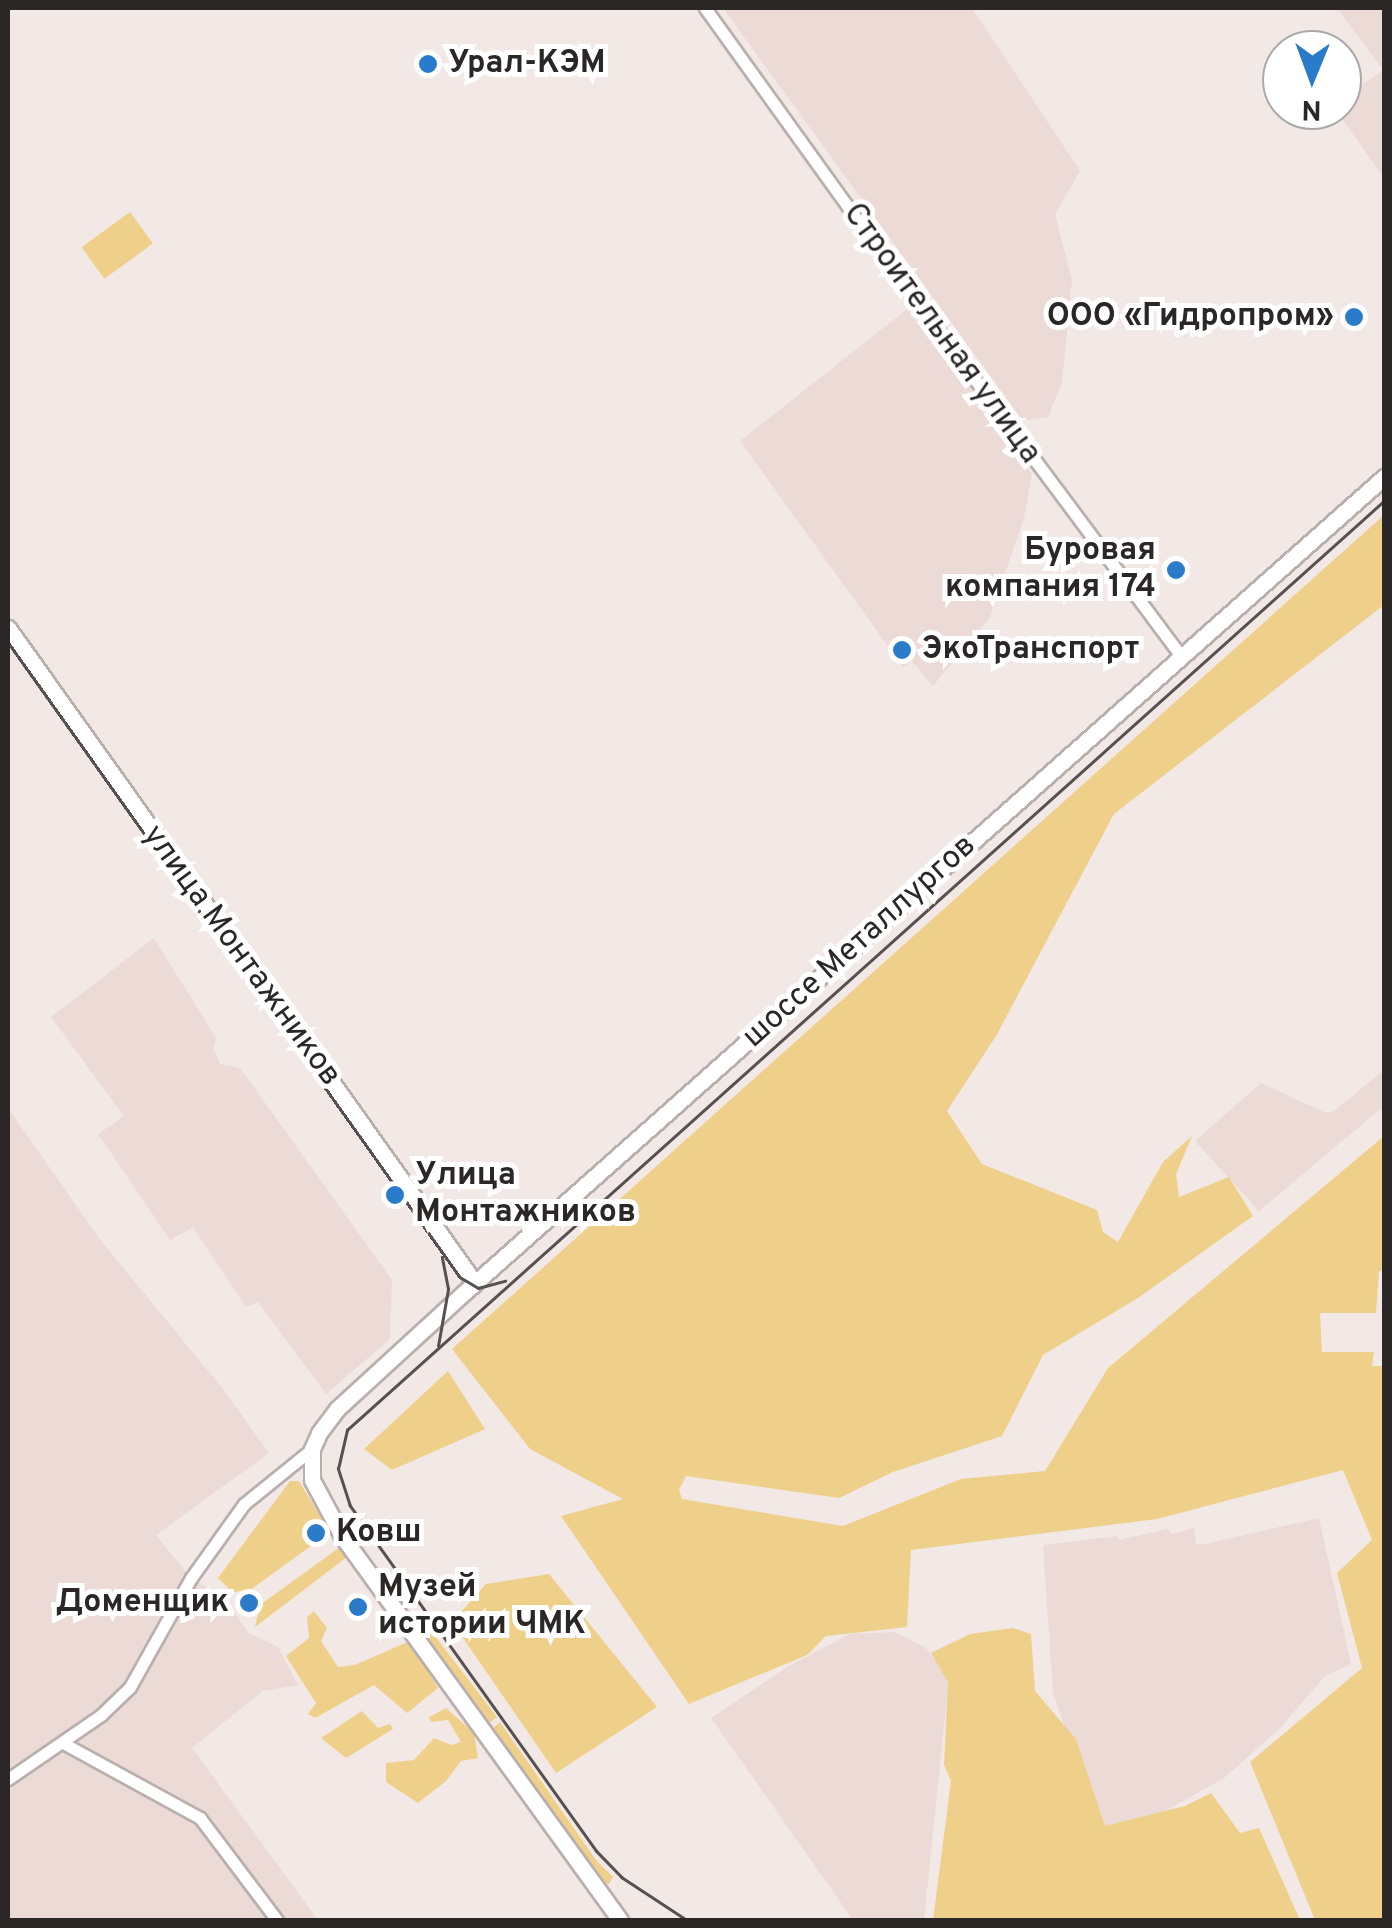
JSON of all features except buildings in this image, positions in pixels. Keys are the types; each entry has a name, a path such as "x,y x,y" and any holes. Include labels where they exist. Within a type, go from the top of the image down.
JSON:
{"main road":[{"name":"шоссе Металлургов","path":"312,1449 337,1410 475,1283 1384,477"},
{"name":"улица Монтажников","path":"8,628 475,1283"},
{"path":"312,1449 316,1494 340,1534 620,1920"}],"street":[{"name":"Строительная улица","path":"705,8 896,275 1182,658"},
{"path":"8,1779 63,1743 130,1686 192,1578 244,1504 312,1449"},
{"path":"63,1743 200,1818 277,1920"}],"shaded area":[{"path":"723,8 972,8 1080,171 1055,214 1072,280 1062,382 1048,417 1023,421"},
{"path":"1337,8 1384,8 1384,63 1380,66 1362,42 1362,30 1353,30"},
{"path":"1384,70 1384,178 1350,130 1362,130 1362,85"},
{"path":"130,212 153,244 104,279 81,247"},
{"path":"911,306 1032,474 1024,518 990,617 933,686 912,661 903,667 740,441"},
{"path":"1384,515 1384,605 1114,814 996,1036 947,1111 982,1164 1097,1210 1103,1232 1118,1242 1163,1162 1192,1136 1176,1174 1179,1197 1229,1177 1253,1216 1138,1298 1043,1355 1002,1436 893,1472 839,1498 686,1476 679,1490 682,1499 843,1526 961,1479 1045,1471 1108,1368 1384,1136 1384,1270 1379,1271 1376,1313 1320,1313 1322,1352 1374,1352 1372,1366 1384,1366 1384,1920 1315,1920 1250,1762 1362,1668 1337,1573 1372,1540 1343,1470 1157,1519 911,1550 907,1627 826,1636 807,1655 689,1704 561,1516 623,1499 530,1449 452,1349"},
{"path":"154,938 216,1038 213,1048 220,1064 240,1068 392,1280 390,1339 326,1394 258,1302 246,1307 193,1227 170,1240 98,1134 124,1116 51,1017"},
{"path":"1384,1070 1384,1106 1259,1211 1195,1141 1261,1083 1326,1113 1334,1111"},
{"path":"8,1108 101,1241 223,1389 269,1453 156,1535 191,1578 222,1596 249,1633 278,1647 298,1685 263,1691 192,1748 318,1920 8,1920"},
{"path":"448,1371 485,1429 392,1470 364,1449"},
{"path":"290,1481 299,1481 330,1532 249,1591 232,1592 218,1578"},
{"path":"1319,1518 1351,1664 1324,1677 1280,1728 1223,1779 1105,1844 1053,1693 1043,1545 1117,1536 1119,1540 1168,1529 1172,1534 1194,1528 1196,1544 1200,1545"},
{"path":"340,1547 347,1557 255,1627 260,1605"},
{"path":"549,1574 657,1707 556,1773 452,1622 486,1584"},
{"path":"314,1611 327,1628 321,1641 338,1667 355,1665 410,1641 438,1688 407,1713 374,1685 315,1718 308,1714 316,1703 286,1656 309,1638 307,1617"},
{"path":"428,1627 497,1717 489,1723 421,1632"},
{"path":"1013,1628 1031,1634 1035,1691 1076,1739 1105,1826 1185,1806 1211,1793 1240,1833 1259,1828 1300,1920 933,1920 951,1781 944,1765 948,1682 931,1653 970,1634"},
{"path":"895,1632 925,1647 949,1678 924,1920 853,1920 711,1718 787,1667 850,1634"},
{"path":"446,1708 474,1733 478,1758 461,1761 446,1781 418,1803 386,1782 386,1763 414,1760 434,1738 451,1745 461,1742 448,1720 431,1722 429,1717"},
{"path":"362,1711 378,1728 390,1724 393,1729 346,1758 321,1738"},
{"path":"500,1722 596,1860 613,1877 608,1885 582,1858 492,1729"}],"tram line":[{"path":"686,1920 622,1878 596,1851 350,1506 338,1469 347,1430 1384,501"},
{"path":"8,642 460,1277 478,1288 505,1281"},
{"path":"438,1346 448,1289 442,1258"}],"place":[{"name":"Урал-КЭМ","path":"428,64"},
{"name":"ООО «Гидропром»","path":"1354,317"},
{"name":"Буровая компания 174","path":"1176,570"},
{"name":"ЭкоТранспорт","path":"902,650"},
{"name":"Улица Монтажников","path":"395,1195"},
{"name":"Ковш","path":"316,1533"},
{"name":"Доменщик","path":"249,1603"},
{"name":"Музей истории ЧМК","path":"358,1607"}]}
